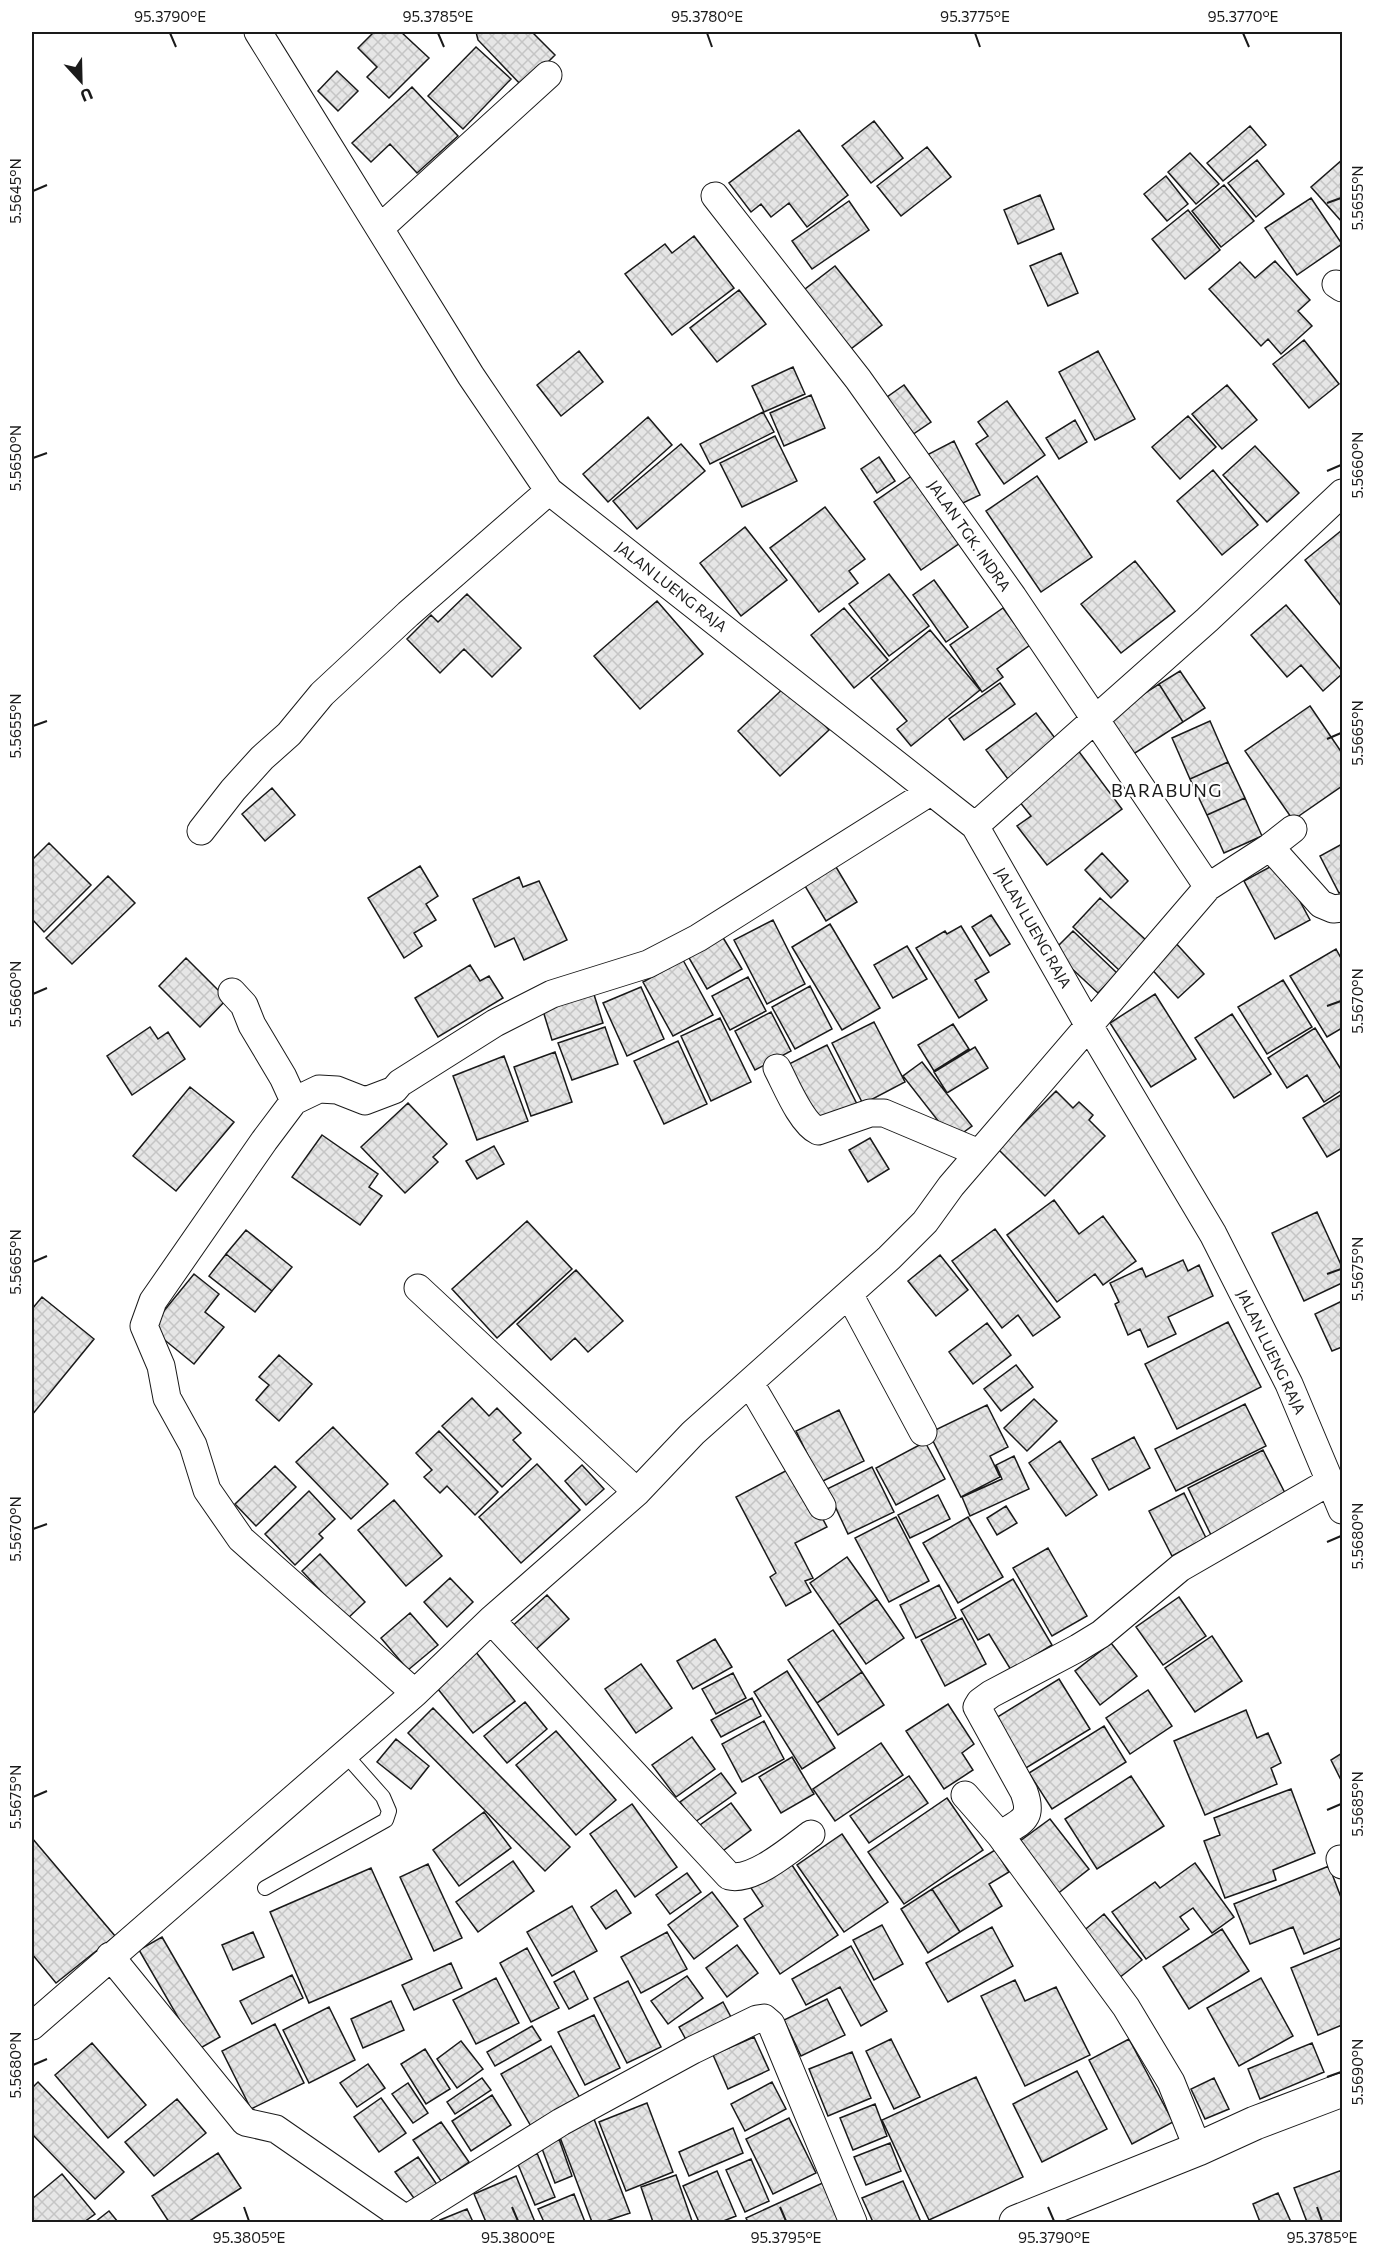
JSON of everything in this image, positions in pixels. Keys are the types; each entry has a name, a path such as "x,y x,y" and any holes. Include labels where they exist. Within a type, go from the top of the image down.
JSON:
{"main road":[{"path":"1016,2223 1198,2149 1255,2123 1342,2090"}],"street":[{"name":"JALAN LUENG RAJA","path":"258,32 471,376 549,491 975,826 1088,1024 1213,1234 1289,1384 1342,1510"},
{"path":"380,228 548,75"},
{"name":"JALAN TGK. INDRA","path":"715,196 858,379 1013,597 1208,887"},
{"path":"201,831 233,790 288,734 322,694 408,614 549,491"},
{"path":"975,826 1096,720 1342,493"},
{"path":"415,1693 241,1539 207,1490 194,1445 167,1398 161,1366 144,1326 153,1301 294,1101 319,1089 337,1090 365,1101 394,1090 400,1083 495,1023 552,994 648,964 698,938 930,792"},
{"path":"32,2026 415,1693 491,1620 637,1492 693,1434 849,1294 925,1222 951,1186 1208,887 1270,848 1293,829"},
{"path":"1270,848 1321,904 1333,909 1342,908"},
{"path":"232,992 244,1005 252,1025 283,1077 294,1101"},
{"path":"777,1068 813,1129 818,1131 870,1113 884,1113 979,1153"},
{"path":"418,1288 637,1492"},
{"path":"849,1294 923,1432"},
{"path":"750,1383 822,1506"},
{"path":"1000,1835 1022,1820 1028,1812 1029,1805 977,1707 980,1702 1086,1644 1180,1568 1329,1482"},
{"path":"491,1620 729,1876 742,1877 755,1872 811,1834"},
{"path":"965,1795 1000,1835 1126,2007 1171,2082 1198,2149"},
{"path":"110,1956 245,2122 276,2129 407,2221 561,2122 693,2050 757,2019 764,2018 771,2024 853,2223"}],"lane":[{"path":"265,1888 386,1821 389,1811 383,1797 344,1753"}],"building":[{"path":"374,32 401,32 429,58 389,98 367,77 377,67 358,48"},
{"path":"476,32 532,32 555,55 523,87 478,40"},
{"path":"476,47 511,79 463,129 428,96"},
{"path":"337,71 358,91 338,111 318,91"},
{"path":"412,87 458,136 417,173 390,144 371,162 352,143"},
{"path":"874,121 903,158 871,183 842,146"},
{"path":"1250,126 1266,145 1223,181 1207,163"},
{"path":"799,130 848,195 807,227 789,203 771,217 761,204 751,212 729,183"},
{"path":"927,147 951,177 901,216 877,186"},
{"path":"1190,153 1219,184 1196,204 1168,172"},
{"path":"1257,160 1284,194 1256,217 1228,183"},
{"path":"1342,160 1342,222 1311,187"},
{"path":"1166,176 1188,204 1167,221 1144,194"},
{"path":"1224,185 1254,221 1221,247 1192,211"},
{"path":"1040,195 1054,229 1018,244 1004,210"},
{"path":"1311,198 1342,244 1297,275 1265,228"},
{"path":"849,201 869,230 812,269 792,241"},
{"path":"1188,210 1220,250 1185,279 1152,239"},
{"path":"694,236 734,288 672,335 625,274 665,244 672,253"},
{"path":"1061,253 1078,293 1048,306 1030,266"},
{"path":"1275,261 1310,300 1298,311 1312,326 1281,354 1268,339 1261,346 1209,289 1240,262 1255,278"},
{"path":"835,266 882,325 843,355 796,296"},
{"path":"739,290 766,324 717,362 690,328"},
{"path":"1304,340 1339,384 1309,408 1273,364"},
{"path":"579,351 603,382 561,416 537,385"},
{"path":"1098,351 1135,419 1095,440 1059,372"},
{"path":"793,367 805,394 764,412 752,386"},
{"path":"904,385 931,422 906,439 880,402"},
{"path":"1227,385 1257,420 1222,449 1192,414"},
{"path":"811,395 825,428 784,446 770,413"},
{"path":"1007,401 1045,455 1004,484 976,444 988,436 978,422"},
{"path":"763,412 774,432 710,464 700,444"},
{"path":"1188,416 1216,447 1180,479 1152,447"},
{"path":"648,417 672,445 608,502 583,474"},
{"path":"1075,420 1087,442 1059,459 1046,438"},
{"path":"775,436 797,481 742,507 720,463"},
{"path":"954,441 980,495 950,509 925,456"},
{"path":"681,444 705,471 637,529 613,501"},
{"path":"1255,446 1299,493 1267,522 1223,475"},
{"path":"879,457 895,481 877,493 861,469"},
{"path":"1213,470 1258,525 1222,555 1177,501"},
{"path":"913,475 960,543 921,570 874,502"},
{"path":"1037,476 1092,557 1041,592 986,511"},
{"path":"825,507 865,559 849,571 858,583 819,612 770,548"},
{"path":"745,527 787,580 741,616 700,563"},
{"path":"1342,530 1342,607 1305,560"},
{"path":"1135,561 1175,611 1121,653 1081,604"},
{"path":"889,574 929,626 889,656 849,604"},
{"path":"934,580 968,627 946,642 913,595"},
{"path":"467,594 521,648 492,677 464,649 440,673 407,639 431,615 438,622"},
{"path":"657,601 703,654 640,709 594,656"},
{"path":"1286,605 1342,671 1342,674 1323,691 1301,665 1287,677 1251,635"},
{"path":"844,608 888,660 854,688 811,635"},
{"path":"1003,608 1030,645 997,669 1003,677 982,692 950,645"},
{"path":"930,630 980,690 911,746 897,729 907,721 871,678"},
{"path":"1180,671 1205,708 1183,722 1159,684"},
{"path":"1000,683 1015,704 964,740 949,719"},
{"path":"1159,684 1183,722 1132,755 1108,717"},
{"path":"787,685 829,730 780,776 738,731"},
{"path":"1310,706 1342,753 1342,786 1293,820 1245,751"},
{"path":"1036,713 1061,746 1011,783 986,750"},
{"path":"1210,721 1228,762 1190,779 1172,738"},
{"path":"1077,749 1122,809 1047,865 1017,826 1031,816 1015,796"},
{"path":"1228,762 1245,798 1207,815 1190,779"},
{"path":"272,788 295,815 265,841 242,814"},
{"path":"1245,798 1262,836 1224,853 1207,815"},
{"path":"49,843 91,885 44,932 32,919 32,860"},
{"path":"1342,844 1342,892 1339,893 1320,856"},
{"path":"1102,853 1128,881 1111,898 1085,870"},
{"path":"833,862 857,902 826,921 802,881"},
{"path":"1279,862 1310,920 1275,939 1244,881"},
{"path":"420,866 438,896 426,904 436,920 414,933 422,946 404,958 368,898"},
{"path":"108,876 135,903 72,964 46,938"},
{"path":"519,877 523,887 539,881 567,940 524,960 514,938 495,947 473,899"},
{"path":"1100,898 1147,941 1119,970 1073,927"},
{"path":"991,915 1010,944 990,956 972,927"},
{"path":"773,920 805,984 767,1004 734,940"},
{"path":"830,924 880,1008 842,1030 792,947"},
{"path":"961,926 989,972 975,980 987,1000 959,1018 916,948 945,931 947,934"},
{"path":"719,931 742,969 707,989 685,951"},
{"path":"1073,931 1117,973 1098,993 1053,951"},
{"path":"1173,940 1204,974 1178,998 1147,964"},
{"path":"907,946 927,979 893,998 874,965"},
{"path":"1336,949 1342,960 1342,1028 1327,1037 1290,976"},
{"path":"186,958 227,999 200,1027 159,986"},
{"path":"683,960 713,1015 673,1036 643,982"},
{"path":"470,965 480,981 489,976 503,998 438,1037 415,998"},
{"path":"748,977 766,1011 730,1030 712,996"},
{"path":"1283,980 1312,1027 1267,1054 1238,1007"},
{"path":"591,985 603,1023 552,1040 540,1001"},
{"path":"810,986 832,1029 795,1049 772,1007"},
{"path":"641,987 664,1039 627,1056 603,1003"},
{"path":"1155,994 1196,1059 1151,1087 1110,1023"},
{"path":"771,1012 791,1051 755,1070 735,1031"},
{"path":"1232,1014 1271,1074 1234,1098 1195,1038"},
{"path":"720,1018 751,1082 711,1101 681,1036"},
{"path":"874,1022 905,1082 863,1104 832,1043"},
{"path":"953,1024 969,1049 934,1071 918,1045"},
{"path":"150,1027 158,1039 168,1032 185,1059 132,1095 107,1056"},
{"path":"605,1027 618,1064 572,1080 558,1043"},
{"path":"1315,1028 1342,1071 1342,1090 1324,1102 1307,1075 1287,1088 1268,1058"},
{"path":"678,1041 707,1104 664,1124 634,1061"},
{"path":"827,1045 858,1106 816,1127 785,1066"},
{"path":"975,1047 988,1068 947,1093 934,1072"},
{"path":"555,1052 572,1102 531,1116 514,1067"},
{"path":"504,1056 528,1121 477,1140 453,1076"},
{"path":"922,1062 972,1126 953,1140 903,1076"},
{"path":"190,1087 234,1122 176,1191 133,1156"},
{"path":"1056,1091 1073,1108 1079,1102 1093,1115 1089,1120 1105,1136 1045,1196 998,1149"},
{"path":"1342,1094 1342,1148 1327,1157 1303,1118"},
{"path":"408,1103 447,1144 433,1157 438,1162 405,1193 361,1147"},
{"path":"322,1135 378,1174 369,1187 382,1196 360,1225 292,1177"},
{"path":"870,1138 889,1169 868,1182 849,1150"},
{"path":"494,1146 504,1164 477,1179 466,1161"},
{"path":"1054,1200 1079,1234 1103,1216 1136,1261 1103,1285 1095,1274 1057,1302 1007,1235"},
{"path":"1317,1212 1342,1267 1342,1283 1304,1301 1272,1233"},
{"path":"527,1221 572,1269 497,1338 452,1289"},
{"path":"995,1229 1060,1317 1033,1336 1018,1315 1002,1328 952,1261"},
{"path":"246,1230 292,1267 272,1291 226,1254"},
{"path":"226,1254 272,1291 255,1312 209,1276"},
{"path":"940,1255 968,1290 936,1316 908,1281"},
{"path":"1183,1260 1188,1271 1199,1265 1213,1296 1168,1317 1176,1334 1148,1347 1140,1329 1128,1335 1115,1304 1119,1302 1110,1283 1142,1268 1146,1277"},
{"path":"576,1270 623,1321 588,1352 575,1338 551,1360 517,1324"},
{"path":"194,1274 219,1294 205,1312 224,1327 194,1364 150,1328"},
{"path":"42,1297 94,1339 32,1415 32,1309"},
{"path":"1342,1301 1342,1347 1332,1351 1315,1314"},
{"path":"1228,1322 1261,1387 1177,1429 1145,1364"},
{"path":"987,1323 1011,1355 973,1384 949,1352"},
{"path":"279,1355 312,1384 279,1421 256,1400 269,1385 259,1377"},
{"path":"1016,1365 1033,1387 1001,1411 984,1389"},
{"path":"472,1398 489,1416 497,1408 521,1433 513,1440 531,1459 502,1487 442,1426"},
{"path":"1034,1399 1057,1421 1027,1451 1004,1428"},
{"path":"1245,1404 1266,1446 1176,1491 1155,1449"},
{"path":"987,1405 1008,1447 990,1456 1000,1477 961,1497 929,1433"},
{"path":"839,1410 864,1461 821,1482 796,1431"},
{"path":"333,1427 388,1484 351,1519 296,1462"},
{"path":"439,1431 498,1492 475,1515 447,1486 440,1493 424,1477 432,1470 416,1453"},
{"path":"1134,1437 1150,1468 1109,1490 1092,1459"},
{"path":"1060,1441 1097,1495 1066,1516 1029,1463"},
{"path":"925,1442 945,1479 896,1505 876,1468"},
{"path":"1263,1450 1288,1499 1212,1537 1188,1488"},
{"path":"1014,1456 1029,1489 970,1516 962,1497 1002,1479 996,1465"},
{"path":"537,1464 580,1510 521,1563 479,1517"},
{"path":"582,1465 604,1489 586,1505 565,1481"},
{"path":"275,1466 296,1487 256,1526 235,1504"},
{"path":"795,1466 827,1527 795,1543 813,1578 805,1581 811,1592 786,1606 770,1577 776,1573 736,1497"},
{"path":"872,1467 894,1512 848,1534 827,1489"},
{"path":"309,1491 335,1519 319,1534 323,1538 295,1565 265,1534"},
{"path":"1184,1493 1206,1538 1172,1556 1149,1511"},
{"path":"938,1495 950,1519 910,1538 898,1515"},
{"path":"394,1500 442,1556 406,1586 358,1530"},
{"path":"1006,1506 1017,1523 997,1535 987,1518"},
{"path":"896,1517 929,1581 889,1602 855,1538"},
{"path":"968,1517 1003,1577 958,1603 923,1543"},
{"path":"1048,1548 1087,1616 1052,1636 1013,1568"},
{"path":"320,1554 365,1602 347,1619 302,1571"},
{"path":"847,1557 877,1599 839,1625 810,1583"},
{"path":"450,1578 473,1602 447,1627 424,1602"},
{"path":"1013,1579 1052,1645 1011,1670 989,1634 978,1640 961,1610"},
{"path":"939,1585 956,1618 916,1638 900,1605"},
{"path":"547,1595 569,1619 530,1655 508,1630"},
{"path":"1179,1597 1206,1636 1163,1665 1136,1627"},
{"path":"877,1599 904,1638 866,1664 839,1625"},
{"path":"410,1613 438,1645 408,1670 381,1638"},
{"path":"962,1618 986,1664 945,1686 921,1640"},
{"path":"833,1630 862,1672 817,1703 788,1660"},
{"path":"1212,1636 1242,1681 1195,1712 1165,1668"},
{"path":"715,1639 732,1667 693,1689 677,1661"},
{"path":"1111,1643 1137,1676 1100,1705 1075,1671"},
{"path":"471,1646 515,1701 473,1733 430,1679"},
{"path":"641,1664 672,1708 636,1733 605,1689"},
{"path":"787,1671 835,1748 802,1769 754,1692"},
{"path":"862,1672 884,1705 838,1735 817,1703"},
{"path":"733,1673 746,1698 716,1714 702,1689"},
{"path":"1059,1679 1090,1729 1021,1771 991,1721"},
{"path":"1148,1690 1172,1726 1130,1754 1106,1718"},
{"path":"752,1698 761,1716 721,1737 711,1720"},
{"path":"525,1702 547,1729 507,1763 484,1736"},
{"path":"948,1704 974,1744 962,1753 973,1770 944,1789 906,1731"},
{"path":"433,1708 570,1847 545,1871 408,1733"},
{"path":"1246,1710 1257,1738 1268,1733 1281,1763 1271,1768 1277,1784 1205,1815 1174,1741"},
{"path":"764,1721 784,1759 742,1782 722,1744"},
{"path":"1104,1726 1126,1762 1052,1809 1029,1773"},
{"path":"556,1731 616,1800 576,1835 516,1765"},
{"path":"692,1737 715,1769 676,1797 652,1765"},
{"path":"396,1739 429,1766 411,1789 377,1762"},
{"path":"881,1743 903,1775 835,1821 813,1789"},
{"path":"1342,1753 1342,1782 1331,1760"},
{"path":"792,1757 814,1794 781,1813 759,1777"},
{"path":"721,1773 736,1793 695,1822 680,1802"},
{"path":"909,1776 928,1803 869,1843 850,1816"},
{"path":"1131,1776 1164,1826 1097,1869 1065,1819"},
{"path":"1291,1789 1315,1853 1273,1870 1276,1880 1225,1898 1204,1841 1220,1835 1214,1818"},
{"path":"947,1798 983,1850 904,1904 868,1852"},
{"path":"731,1803 751,1830 720,1853 700,1825"},
{"path":"632,1804 677,1867 635,1897 590,1834"},
{"path":"484,1812 511,1848 459,1886 433,1850"},
{"path":"1050,1819 1089,1869 1056,1895 1016,1844"},
{"path":"842,1834 888,1902 844,1932 797,1865"},
{"path":"32,1838 115,1936 56,1983 32,1954"},
{"path":"995,1850 1009,1872 989,1884 1002,1906 960,1932 932,1889"},
{"path":"513,1861 534,1891 478,1932 456,1902"},
{"path":"790,1862 838,1935 780,1974 744,1919 763,1906 751,1888"},
{"path":"1195,1863 1234,1917 1212,1933 1193,1908 1180,1917 1189,1929 1146,1959 1112,1912 1155,1882 1160,1888"},
{"path":"428,1864 462,1938 434,1951 400,1877"},
{"path":"1329,1866 1342,1900 1342,1938 1304,1954 1293,1927 1250,1944 1234,1904"},
{"path":"371,1868 412,1959 309,2003 270,1912"},
{"path":"687,1873 701,1892 670,1914 656,1895"},
{"path":"932,1889 960,1932 928,1953 901,1909"},
{"path":"616,1890 631,1913 606,1929 591,1907"},
{"path":"712,1892 738,1926 694,1959 668,1925"},
{"path":"572,1906 597,1951 552,1976 527,1932"},
{"path":"1104,1914 1142,1960 1119,1978 1082,1932"},
{"path":"882,1925 903,1964 874,1980 853,1940"},
{"path":"992,1927 1013,1966 948,2002 926,1963"},
{"path":"1222,1929 1249,1971 1189,2009 1163,1967"},
{"path":"253,1932 264,1957 233,1970 222,1945"},
{"path":"667,1932 687,1969 641,1993 621,1957"},
{"path":"162,1937 220,2037 197,2050 139,1950"},
{"path":"737,1945 758,1973 727,1997 706,1968"},
{"path":"851,1946 887,2011 861,2026 840,1987 806,2005 792,1979"},
{"path":"1342,1947 1342,2025 1318,2035 1291,1968"},
{"path":"527,1948 559,2008 531,2022 500,1963"},
{"path":"451,1963 462,1988 414,2010 402,1985"},
{"path":"574,1971 588,1999 569,2009 554,1982"},
{"path":"292,1975 303,1998 252,2024 240,2001"},
{"path":"687,1976 703,1998 668,2024 651,2001"},
{"path":"496,1978 519,2023 476,2044 453,2000"},
{"path":"1261,1978 1293,2036 1239,2066 1207,2008"},
{"path":"1015,1980 1025,2001 1056,1987 1090,2055 1025,2086 981,1996"},
{"path":"628,1981 661,2047 627,2063 594,1998"},
{"path":"827,1999 845,2035 801,2056 784,2020"},
{"path":"391,2001 404,2030 363,2048 351,2019"},
{"path":"723,2002 733,2021 689,2045 679,2027"},
{"path":"329,2007 355,2060 309,2083 283,2030"},
{"path":"594,2015 620,2068 585,2085 558,2032"},
{"path":"275,2024 304,2083 251,2109 222,2051"},
{"path":"532,2026 541,2040 495,2066 487,2052"},
{"path":"754,2037 769,2070 728,2089 713,2055"},
{"path":"891,2039 920,2097 894,2109 866,2051"},
{"path":"1129,2039 1173,2122 1132,2144 1089,2060"},
{"path":"461,2041 483,2069 457,2088 437,2059"},
{"path":"92,2043 146,2105 108,2138 55,2075"},
{"path":"1312,2043 1324,2072 1260,2099 1248,2069"},
{"path":"551,2046 581,2100 532,2128 501,2074"},
{"path":"425,2049 450,2089 426,2104 401,2064"},
{"path":"852,2052 871,2098 828,2116 809,2069"},
{"path":"368,2064 385,2088 357,2107 340,2083"},
{"path":"1077,2071 1107,2129 1042,2162 1013,2104"},
{"path":"976,2077 1023,2177 929,2220 882,2120"},
{"path":"482,2078 491,2090 455,2114 447,2102"},
{"path":"1214,2078 1229,2109 1205,2119 1191,2089"},
{"path":"38,2082 124,2172 95,2199 32,2134 32,2088"},
{"path":"772,2082 786,2109 745,2131 731,2104"},
{"path":"408,2083 428,2113 413,2123 392,2094"},
{"path":"492,2095 511,2125 471,2151 452,2121"},
{"path":"381,2098 406,2133 379,2152 354,2117"},
{"path":"177,2099 206,2133 154,2176 125,2142"},
{"path":"647,2103 673,2172 626,2191 599,2122"},
{"path":"875,2104 887,2136 853,2150 840,2118"},
{"path":"789,2118 816,2173 773,2194 746,2139"},
{"path":"594,2119 630,2213 603,2222 592,2222 558,2132"},
{"path":"441,2122 469,2162 441,2181 413,2140"},
{"path":"733,2128 743,2153 689,2176 679,2152"},
{"path":"559,2139 572,2176 555,2183 541,2146"},
{"path":"890,2143 901,2171 866,2185 854,2157"},
{"path":"218,2153 241,2188 188,2222 169,2222 152,2196"},
{"path":"537,2153 555,2197 535,2205 517,2162"},
{"path":"418,2157 438,2186 416,2201 395,2172"},
{"path":"751,2159 769,2201 745,2212 726,2170"},
{"path":"1342,2170 1342,2222 1307,2222 1294,2188"},
{"path":"717,2171 736,2216 721,2222 699,2222 683,2186"},
{"path":"62,2174 95,2214 84,2222 32,2222 32,2199"},
{"path":"676,2175 692,2221 653,2222 641,2187"},
{"path":"516,2176 535,2222 486,2222 474,2194"},
{"path":"827,2181 846,2222 748,2222 746,2218"},
{"path":"903,2181 921,2222 873,2222 862,2198"},
{"path":"1278,2193 1291,2222 1260,2222 1253,2204"},
{"path":"574,2194 585,2222 544,2222 538,2209"},
{"path":"467,2209 473,2222 441,2222 440,2220"},
{"path":"109,2211 118,2222 95,2222"}],"district":[{"name":"BARABUNG","path":"1167,791"}]}
